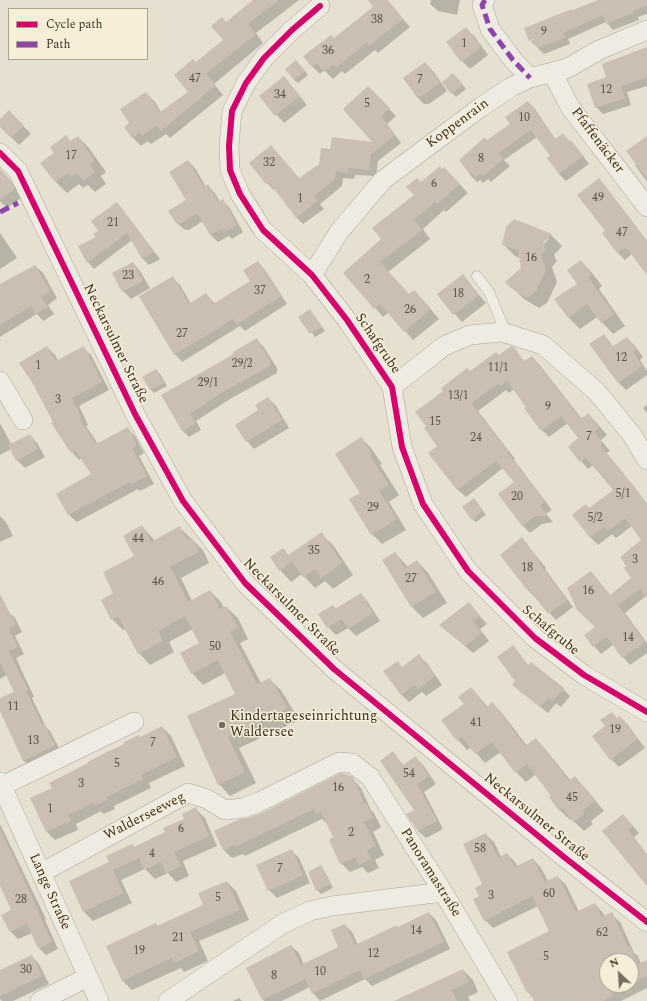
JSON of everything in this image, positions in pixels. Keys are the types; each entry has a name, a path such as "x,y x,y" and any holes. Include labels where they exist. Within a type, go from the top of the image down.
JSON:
{"street":[{"path":"484,0 482,5 490,29 513,60 530,78"},
{"name":"Schafgrube","path":"320,6 292,30 264,58 246,82 232,111 229,146 230,170 240,194 263,230 312,275 347,320 392,387 402,447 423,504 468,571 535,638 584,675 645,706"},
{"name":"Koppenrain","path":"312,275 339,232 383,180 504,91 530,78 568,68 599,50 647,30"},
{"name":"Pfaffenäcker","path":"552,72 570,107 647,207"},
{"name":"Neckarsulmer Straße","path":"0,153 18,171 128,400 183,501 245,582 334,669 558,852 647,922"},
{"path":"392,387 444,346 470,335 502,332 506,333 543,345 597,392 632,435 647,460"},
{"path":"0,382 23,420"},
{"path":"1,784 134,722"},
{"name":"Walderseeweg","path":"41,873 188,793 207,799 225,810 243,808 259,802 339,762"},
{"name":"Panoramastraße","path":"339,762 352,763 370,778 443,892 508,1001"},
{"name":"Lange Straße","path":"1,784 99,1001"},
{"path":"168,1001 284,923 310,911 332,906 443,892"},
{"path":"40,1001 88,977"}],"lane":[{"path":"477,276 489,292 506,333"}],"building":[{"path":"253,0 279,0 248,24 256,34 206,74 216,85 161,131 157,125 142,136 140,132 132,138 124,127 129,123 120,109 146,92 160,112 188,92 174,75 193,59 196,62 223,40 211,26 222,17 226,22"},
{"path":"368,0 388,0 403,19 369,46 367,42 337,67 334,64 324,72 317,63 312,67 303,56 331,35 334,38 373,7"},
{"path":"598,0 647,0 647,5 633,11 633,13 606,24 603,15 563,33 565,38 537,48 533,39 529,41 524,28"},
{"path":"466,27 481,47 461,62 446,42"},
{"path":"647,47 647,77 621,86 625,98 595,108 587,84 606,77 602,64"},
{"path":"296,60 305,71 294,80 285,69"},
{"path":"425,62 440,83 421,96 416,96 403,78"},
{"path":"453,73 463,85 451,94 442,82"},
{"path":"284,76 300,96 275,116 259,96"},
{"path":"368,86 390,108 381,116 395,135 371,154 369,170 348,168 348,173 336,171 335,179 314,196 318,201 296,218 269,182 266,184 249,163 271,145 299,178 319,164 321,148 330,149 332,137 372,142 343,109"},
{"path":"528,101 555,139 563,133 569,142 571,140 583,156 559,174 547,158 550,156 531,130 498,153 504,159 483,176 480,173 476,177 472,173 470,175 459,160 485,137 487,140 510,124 505,117"},
{"path":"9,110 24,126 11,138 0,127 0,119"},
{"path":"66,135 70,141 78,136 95,161 90,164 95,172 83,181 77,173 71,177 68,173 55,182 40,163 54,153 50,147"},
{"path":"647,136 647,179 626,151"},
{"path":"188,160 204,187 208,184 218,202 223,199 237,225 224,232 222,229 210,235 197,213 182,223 176,223 168,211 186,200 169,172"},
{"path":"440,166 442,169 444,167 460,184 437,204 435,202 414,220 422,230 380,262 409,294 414,290 431,309 404,332 380,304 374,309 343,273 381,239 372,228 414,195 406,187 417,178 421,182"},
{"path":"0,169 11,181 15,189 0,200"},
{"path":"599,178 647,242 647,275 626,247 617,253 602,233 605,231 577,195"},
{"path":"117,202 154,252 142,259 127,233 87,263 78,246 96,237 93,234 98,231 91,221"},
{"path":"514,219 552,234 543,243 546,249 541,255 546,270 536,291 527,298 511,288 505,282 521,268 518,250 502,245 506,227"},
{"path":"581,260 591,274 588,277 614,314 601,323 587,304 568,318 554,299 577,284 567,270"},
{"path":"258,261 281,296 237,324 233,319 174,355 139,296 173,276 189,304 206,293 213,304 250,281 243,270"},
{"path":"133,262 143,281 122,292 112,273"},
{"path":"35,265 50,291 41,297 48,307 35,314 31,306 0,325 0,284"},
{"path":"463,274 479,295 453,315 437,294"},
{"path":"310,309 322,327 310,334 298,317"},
{"path":"604,334 613,346 627,337 636,349 633,352 642,366 618,383 589,344"},
{"path":"257,338 270,360 270,366 223,392 190,414 195,423 182,431 161,395 227,358 234,353 233,352"},
{"path":"47,346 56,361 84,346 102,382 72,398 81,417 79,418 96,444 128,427 137,445 132,448 147,476 132,484 130,482 68,515 56,494 91,474 75,450 71,453 51,423 53,422 33,384 19,363"},
{"path":"511,346 514,347 524,361 532,356 581,419 588,413 600,427 594,432 603,443 600,445 647,505 647,598 640,589 618,605 645,642 622,658 607,637 593,647 584,635 595,627 577,610 567,588 591,571 610,595 631,578 624,568 626,566 620,557 641,540 625,518 608,531 604,527 590,538 572,515 586,504 589,508 613,490 597,468 596,470 586,458 580,462 568,447 578,438 561,416 541,431 507,381 501,386 499,383 471,403 545,502 540,506 547,515 534,517 522,526 498,494 514,482 496,461 457,490 428,453 437,446 424,428 426,426 415,412 443,391 441,388 467,368 470,371 496,352 499,355"},
{"path":"156,369 164,383 150,390 142,377"},
{"path":"268,397 282,420 246,442 235,425 258,410 255,405"},
{"path":"30,434 38,449 16,461 8,445"},
{"path":"361,437 372,454 370,455 389,485 379,491 397,519 371,535 349,499 360,493 335,454"},
{"path":"474,498 483,510 472,520 462,507"},
{"path":"142,525 151,542 180,526 187,540 192,538 199,552 170,566 188,602 210,590 220,609 226,606 238,627 230,632 257,684 270,678 288,708 228,737 245,772 218,785 187,716 235,694 218,660 191,674 180,653 199,643 185,616 158,631 163,641 138,654 118,616 111,620 101,600 113,593 103,572 134,556 123,536"},
{"path":"322,532 342,563 321,578 315,569 303,577 288,555"},
{"path":"522,537 540,561 538,562 567,600 548,614 500,555"},
{"path":"283,548 292,561 279,571 270,557"},
{"path":"395,552 405,568 417,560 436,592 411,607 382,560"},
{"path":"361,593 373,613 348,629 342,619 327,628 318,614 333,605 335,609"},
{"path":"0,594 16,625 9,629 18,647 9,651 28,690 26,691 42,724 44,723 55,745 23,761 0,711 0,698 14,692 0,662"},
{"path":"469,602 480,616 473,621 482,633 465,646 439,625"},
{"path":"513,645 528,665 531,662 564,688 553,701 549,697 540,707 512,685 515,681 497,657"},
{"path":"419,654 435,676 418,689 415,685 401,695 383,671 398,661 402,667"},
{"path":"471,687 486,707 493,702 525,746 536,738 569,781 575,776 595,801 582,811 584,814 573,822 562,808 559,811 549,797 551,796 527,764 515,773 492,742 475,754 462,737 457,741 441,720 464,704 458,697"},
{"path":"612,712 617,718 620,716 638,739 610,760 592,736 605,726 600,720"},
{"path":"162,726 177,757 141,775 143,779 106,797 107,800 95,806 93,803 68,815 71,821 46,832 30,798 52,788 49,783 124,744 124,742 139,735 140,737"},
{"path":"393,751 403,765 416,756 429,776 417,784 437,821 418,831 406,814 414,810 380,761"},
{"path":"341,773 353,777 364,804 366,803 373,818 364,822 376,846 367,850 371,859 359,865 355,857 340,864 329,840 333,837 321,812 316,814 314,809 235,847 234,845 223,850 214,831 240,819 264,812"},
{"path":"196,807 209,836 174,852 181,866 166,873 161,862 144,870 139,858 113,870 123,893 83,912 69,881 109,862 106,856 132,844 134,847 165,832 163,828 184,819 182,814"},
{"path":"623,814 633,826 628,830 647,854 647,886 602,831"},
{"path":"0,829 52,942 38,948 27,924 10,932 1,915 11,910 0,886"},
{"path":"486,833 498,858 507,853 515,867 533,858 545,882 558,876 576,912 595,903 602,917 612,912 628,947 630,947 633,953 599,953 599,993 612,993 613,996 603,1001 534,1001 529,992 527,993 507,952 549,931 532,896 484,921 473,899 479,896 475,888 482,884 463,844"},
{"path":"292,849 303,875 268,891 256,865"},
{"path":"321,865 330,884 316,891 308,872"},
{"path":"227,881 240,910 190,932 199,951 174,963 172,958 122,981 106,946 156,923 157,926 203,905 198,893"},
{"path":"429,912 444,942 364,979 360,970 312,994 305,979 262,1000 246,968 291,945 301,965 338,947 331,930 345,924 355,945"},
{"path":"32,955 42,976 0,996 0,970"},
{"path":"647,960 647,976 639,980 639,964"},
{"path":"463,969 469,982 452,990 457,1001 394,1001"}],"marked path":[{"path":"485,0 482,5 490,29 513,60 530,78"},
{"path":"0,212 18,203"}],"cycle path":[{"path":"320,6 292,30 264,58 246,83 232,111 229,146 230,170 240,194 263,230 312,275 347,320 392,387 402,447 423,504 468,571 535,638 584,675 647,712"},
{"path":"0,153 18,171 135,414 183,501 245,583 334,669 564,857 647,922"}],"place":[{"name":"Kindertageseinrichtung Waldersee","path":"222,725"}]}
